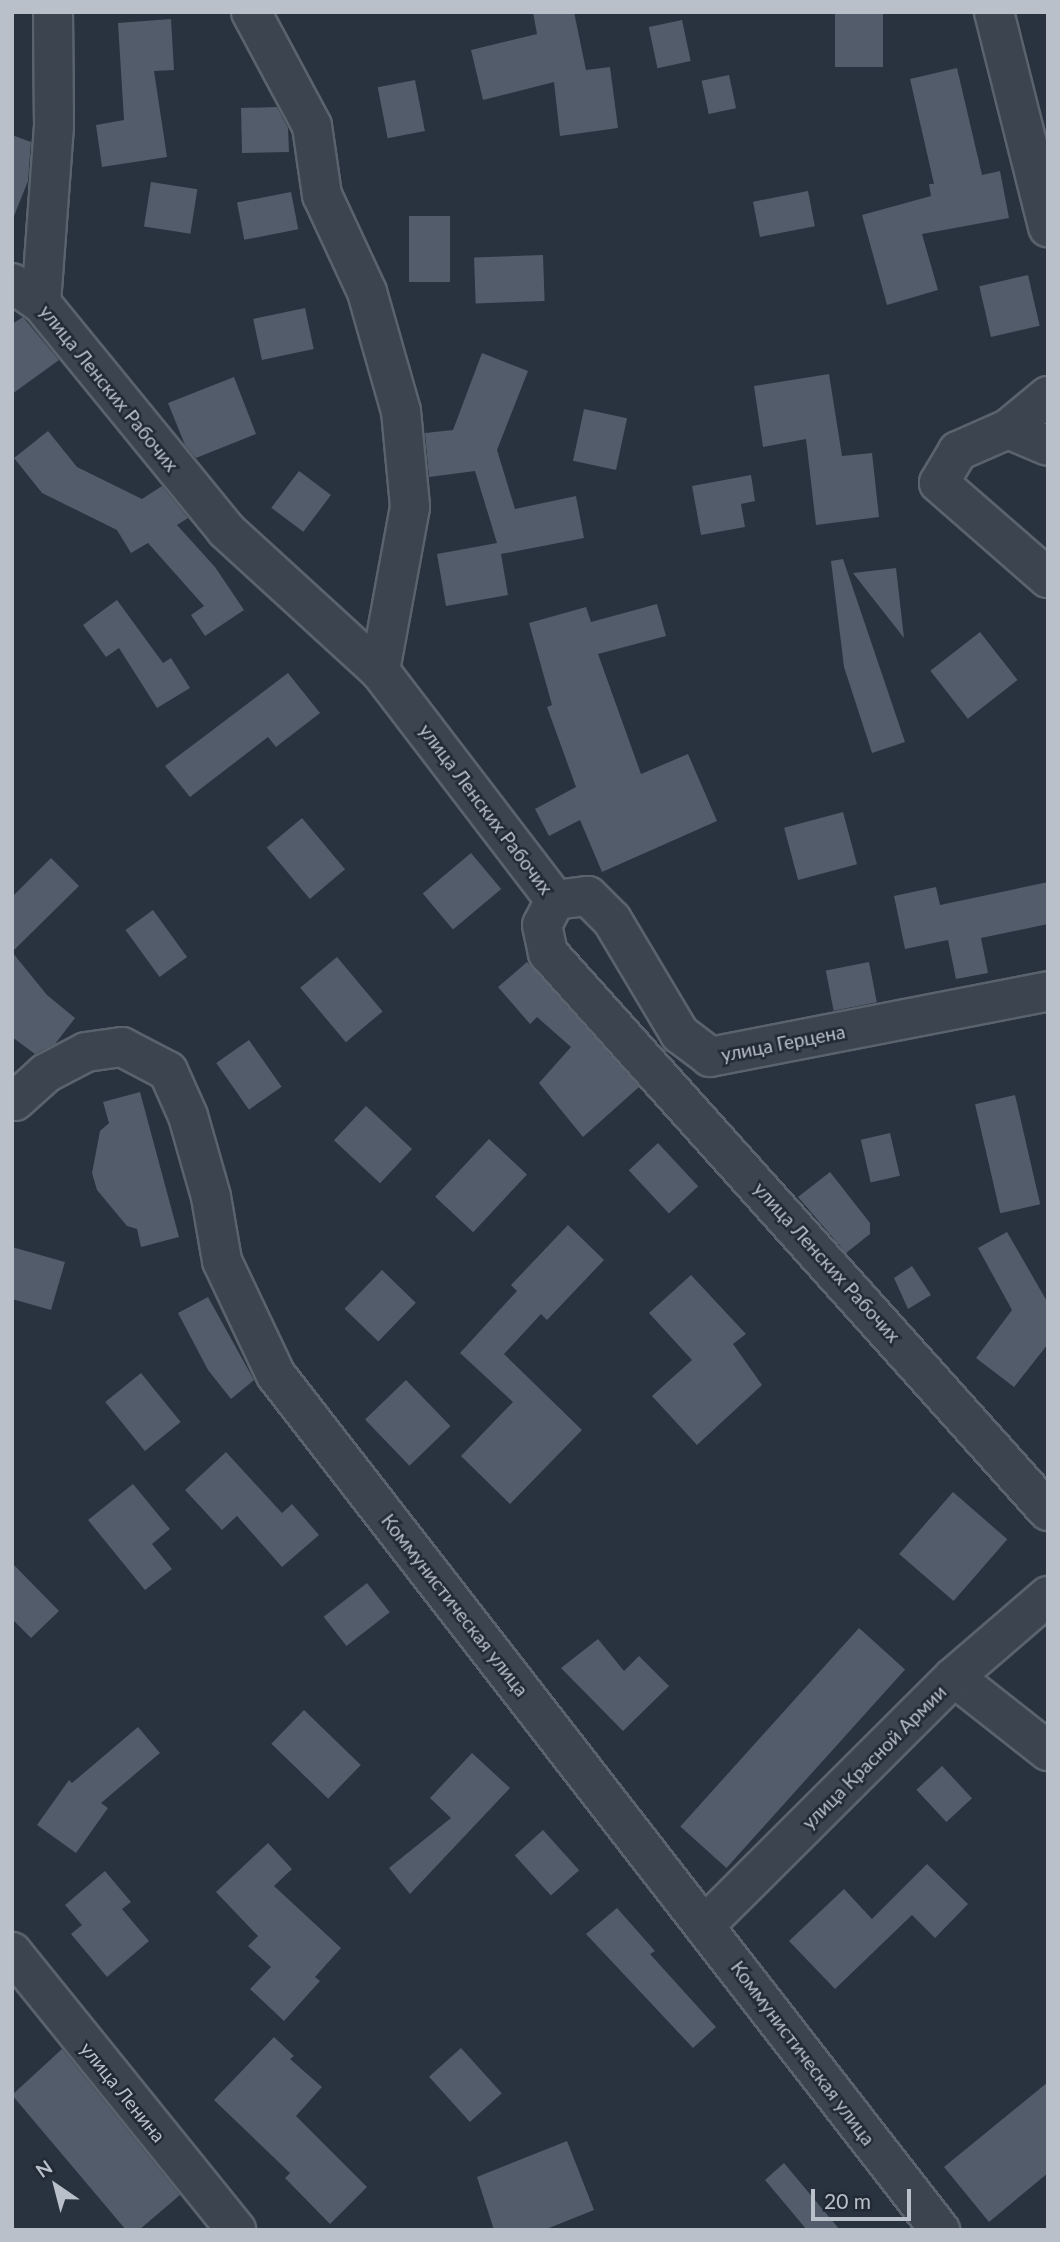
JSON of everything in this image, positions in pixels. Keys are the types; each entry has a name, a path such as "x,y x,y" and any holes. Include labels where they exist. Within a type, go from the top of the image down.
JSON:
{"street":[{"path":"27,293 54,126 53,12"},
{"path":"251,12 312,126 323,195 367,292 401,411 410,507 380,671"},
{"path":"994,12 1048,227"},
{"name":"улица Ленских Рабочих","path":"27,293 226,530 380,671 555,900 541,925 548,953 1048,1511"},
{"path":"1048,396 1008,429 958,451 939,482 1048,578"},
{"path":"1008,429 1048,446"},
{"name":"улица Герцена","path":"555,900 588,896 612,920 680,1034 710,1057 1048,991"},
{"name":"Коммунистическая улица","path":"13,1104 46,1073 86,1052 122,1047 167,1071 188,1116 211,1196 222,1261 276,1376 940,2230"},
{"name":"улица Красной Армии","path":"705,1925 954,1677 1048,1595"},
{"path":"954,1677 1048,1751"},
{"name":"улица Ленина","path":"12,1952 236,2230"}],"building":[{"path":"533,12 574,12 586,70 610,67 618,128 560,136 554,82 483,100 471,50 537,34"},
{"path":"835,12 883,12 883,67 835,67"},
{"path":"171,19 174,70 154,71 167,157 102,167 96,125 124,120 118,23"},
{"path":"682,20 691,61 657,68 649,27"},
{"path":"957,68 982,175 1000,171 1009,218 922,234 938,290 887,305 862,215 931,196 929,184 934,184 910,79"},
{"path":"729,75 736,108 709,114 702,81"},
{"path":"415,80 425,131 388,138 378,87"},
{"path":"277,107 288,128 289,152 242,153 241,108"},
{"path":"12,135 31,142 28,181 14,216"},
{"path":"151,182 197,189 190,234 144,226"},
{"path":"808,191 815,226 760,237 753,202"},
{"path":"291,192 298,229 244,240 237,202"},
{"path":"409,216 450,216 450,282 409,282"},
{"path":"543,255 545,301 476,303 474,257"},
{"path":"1028,275 1040,326 991,337 979,286"},
{"path":"305,308 314,349 262,360 253,319"},
{"path":"23,317 59,360 12,394 12,324"},
{"path":"482,353 528,371 497,450 515,509 576,496 584,538 501,554 508,595 446,606 437,554 497,543 475,471 429,477 425,433 453,430"},
{"path":"829,374 842,456 872,453 879,517 816,525 806,439 763,447 754,386"},
{"path":"234,377 256,434 196,458 185,445 168,403"},
{"path":"584,409 627,418 616,470 573,461"},
{"path":"48,431 77,467 142,499 162,486 188,518 177,525 215,567 244,610 205,636 191,615 204,606 148,543 131,553 117,530 42,493 14,458"},
{"path":"299,471 331,495 303,532 271,508"},
{"path":"751,475 755,501 741,504 745,527 701,535 692,486"},
{"path":"843,559 905,742 872,753 844,667 831,561"},
{"path":"896,568 904,638 853,573"},
{"path":"117,600 163,663 171,658 190,688 157,708 119,648 106,657 83,625"},
{"path":"657,604 666,636 598,654 641,774 688,754 717,821 602,872 580,820 549,836 535,809 576,787 547,707 552,705 529,623 586,607 591,622"},
{"path":"980,632 1018,680 968,719 930,671"},
{"path":"288,673 320,713 276,747 268,737 190,797 165,766"},
{"path":"843,812 857,864 798,880 784,828"},
{"path":"302,818 345,869 310,899 267,848"},
{"path":"471,853 501,889 453,929 423,893"},
{"path":"51,858 79,886 12,952 12,897"},
{"path":"1048,882 1048,924 981,938 988,973 956,979 948,940 905,949 894,896 936,887 940,905"},
{"path":"153,910 187,957 160,977 125,930"},
{"path":"12,952 47,995 75,1018 55,1044 35,1054 12,1037"},
{"path":"337,957 383,1011 346,1042 300,988"},
{"path":"527,962 639,1087 583,1137 539,1083 571,1047 537,1017 530,1024 498,987"},
{"path":"869,962 877,1002 834,1011 826,970"},
{"path":"249,1040 282,1087 249,1110 216,1063"},
{"path":"140,1092 179,1237 141,1247 137,1229 127,1226 97,1190 92,1173 100,1131 109,1123 103,1102"},
{"path":"1015,1095 1040,1204 1000,1213 975,1104"},
{"path":"366,1106 412,1149 380,1183 334,1140"},
{"path":"890,1133 900,1176 871,1183 861,1140"},
{"path":"489,1139 527,1174 473,1232 435,1197"},
{"path":"658,1143 698,1186 669,1213 629,1170"},
{"path":"830,1172 870,1223 870,1234 846,1253 798,1197"},
{"path":"568,1225 604,1260 547,1320 541,1314 504,1354 582,1430 510,1504 461,1456 513,1402 460,1353 517,1291 511,1285"},
{"path":"1007,1232 1048,1303 1048,1344 1014,1387 976,1358 1012,1310 978,1248"},
{"path":"12,1247 65,1262 51,1310 12,1299"},
{"path":"912,1266 931,1295 908,1309 894,1278"},
{"path":"382,1270 416,1303 378,1341 344,1309"},
{"path":"691,1275 746,1334 733,1344 762,1385 697,1445 652,1396 692,1360 649,1313"},
{"path":"208,1297 254,1380 231,1399 208,1370 178,1313"},
{"path":"141,1373 181,1422 145,1451 105,1402"},
{"path":"406,1380 450,1426 409,1466 365,1420"},
{"path":"226,1452 282,1513 292,1504 319,1535 282,1567 237,1516 222,1530 185,1490"},
{"path":"133,1484 170,1529 152,1544 172,1569 145,1590 88,1520"},
{"path":"953,1492 1007,1539 954,1601 899,1554"},
{"path":"12,1563 59,1611 31,1638 12,1619"},
{"path":"367,1583 390,1612 346,1646 324,1617"},
{"path":"859,1628 905,1669 726,1868 680,1826"},
{"path":"598,1639 624,1671 639,1656 669,1686 623,1731 561,1668"},
{"path":"304,1710 361,1765 328,1799 271,1744"},
{"path":"138,1727 160,1753 101,1803 108,1808 76,1853 37,1825 69,1780 72,1783"},
{"path":"472,1753 510,1788 410,1894 389,1868 451,1818 430,1798"},
{"path":"942,1766 972,1798 946,1822 916,1790"},
{"path":"543,1830 579,1870 551,1896 515,1855"},
{"path":"268,1843 292,1869 274,1886 341,1948 315,1977 320,1981 284,2021 250,1989 271,1967 248,1946 258,1936 216,1892"},
{"path":"927,1864 968,1904 935,1938 912,1915 835,1989 789,1941 844,1889 872,1919"},
{"path":"105,1871 131,1902 122,1909 149,1941 107,1977 71,1934 82,1925 65,1905"},
{"path":"617,1908 655,1951 650,1954 716,2027 693,2048 586,1934"},
{"path":"274,2037 294,2056 290,2059 322,2087 296,2116 367,2187 330,2224 285,2178 290,2173 214,2100"},
{"path":"461,2048 502,2093 470,2122 429,2077"},
{"path":"62,2049 180,2195 139,2230 126,2230 12,2095"},
{"path":"1048,2082 1048,2173 989,2222 944,2167"},
{"path":"567,2141 594,2210 544,2230 494,2230 477,2177"},
{"path":"784,2163 840,2230 807,2230 765,2180"}]}
